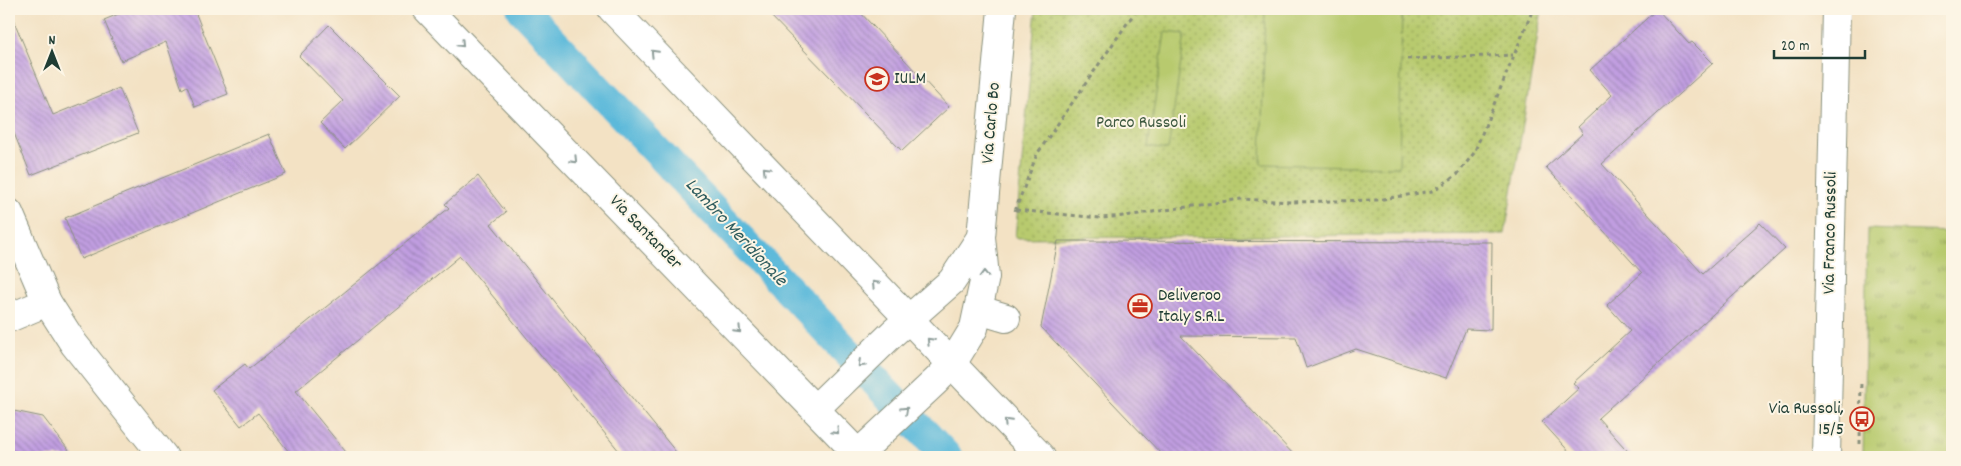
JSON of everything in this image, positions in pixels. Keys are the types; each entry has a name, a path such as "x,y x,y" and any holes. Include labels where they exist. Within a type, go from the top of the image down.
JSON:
{"street":[{"name":"Via Santander","path":"428,9 821,402 864,450"},
{"path":"612,9 944,372 1041,457"},
{"name":"Via Carlo Bo","path":"864,450 944,372 974,328 985,277 981,237 1002,9"},
{"name":"Via Franco Russoli","path":"1826,457 1836,9"},
{"path":"9,213 47,302 74,344 164,457"},
{"name":"Via Carlo Bo","path":"821,402 901,326 952,281 981,237"},
{"path":"9,318 47,302"},
{"path":"979,310 1006,318"}],"path":[{"path":"1013,219 1037,154 1137,9"},
{"path":"1016,210 1100,218 1241,199 1291,202 1377,200 1432,191 1457,175 1474,153 1533,9"},
{"path":"1408,59 1513,55"},
{"path":"1860,444 1861,380"}],"green space":[{"name":"Parco Russoli","path":"1036,9 1542,9 1505,234 1015,238"},
{"path":"1265,9 1402,9 1399,167 1261,164"},
{"path":"1165,32 1185,34 1168,150 1148,147"},
{"path":"1867,229 1952,232 1952,450 1947,457 1863,457"}],"building":[{"path":"9,9 53,115 119,88 138,133 31,175 9,121"},
{"path":"131,9 194,9 228,94 195,107 187,86 182,89 166,42 121,61 104,20"},
{"path":"764,9 857,9 949,107 902,151"},
{"path":"1657,9 1689,44 1692,42 1713,63 1602,164 1703,274 1760,223 1785,249 1598,418 1633,457 1574,457 1542,422 1579,388 1573,383 1630,331 1607,305 1642,273 1546,167 1583,133 1578,127 1612,95 1590,70"},
{"path":"329,25 400,96 345,149 320,123 343,101 299,56"},
{"path":"269,134 286,174 81,259 65,218"},
{"path":"478,176 506,212 491,224 680,457 624,457 460,256 296,391 350,457 293,457 258,413 241,426 212,390 245,364 249,369 449,208 445,204"},
{"path":"1058,241 1492,242 1491,330 1466,329 1446,378 1356,349 1306,368 1296,337 1181,336 1296,457 1164,457 1041,327"},
{"path":"9,410 43,417 74,457 9,457"}],"waterway":[{"name":"Lambro Meridionale","path":"522,9 947,457"}],"place":[{"name":"IULM","path":"877,79"},
{"name":"Deliveroo Italy S.R.L","path":"1140,306"},
{"name":"Via Russoli, 15/5","path":"1862,419"}]}
